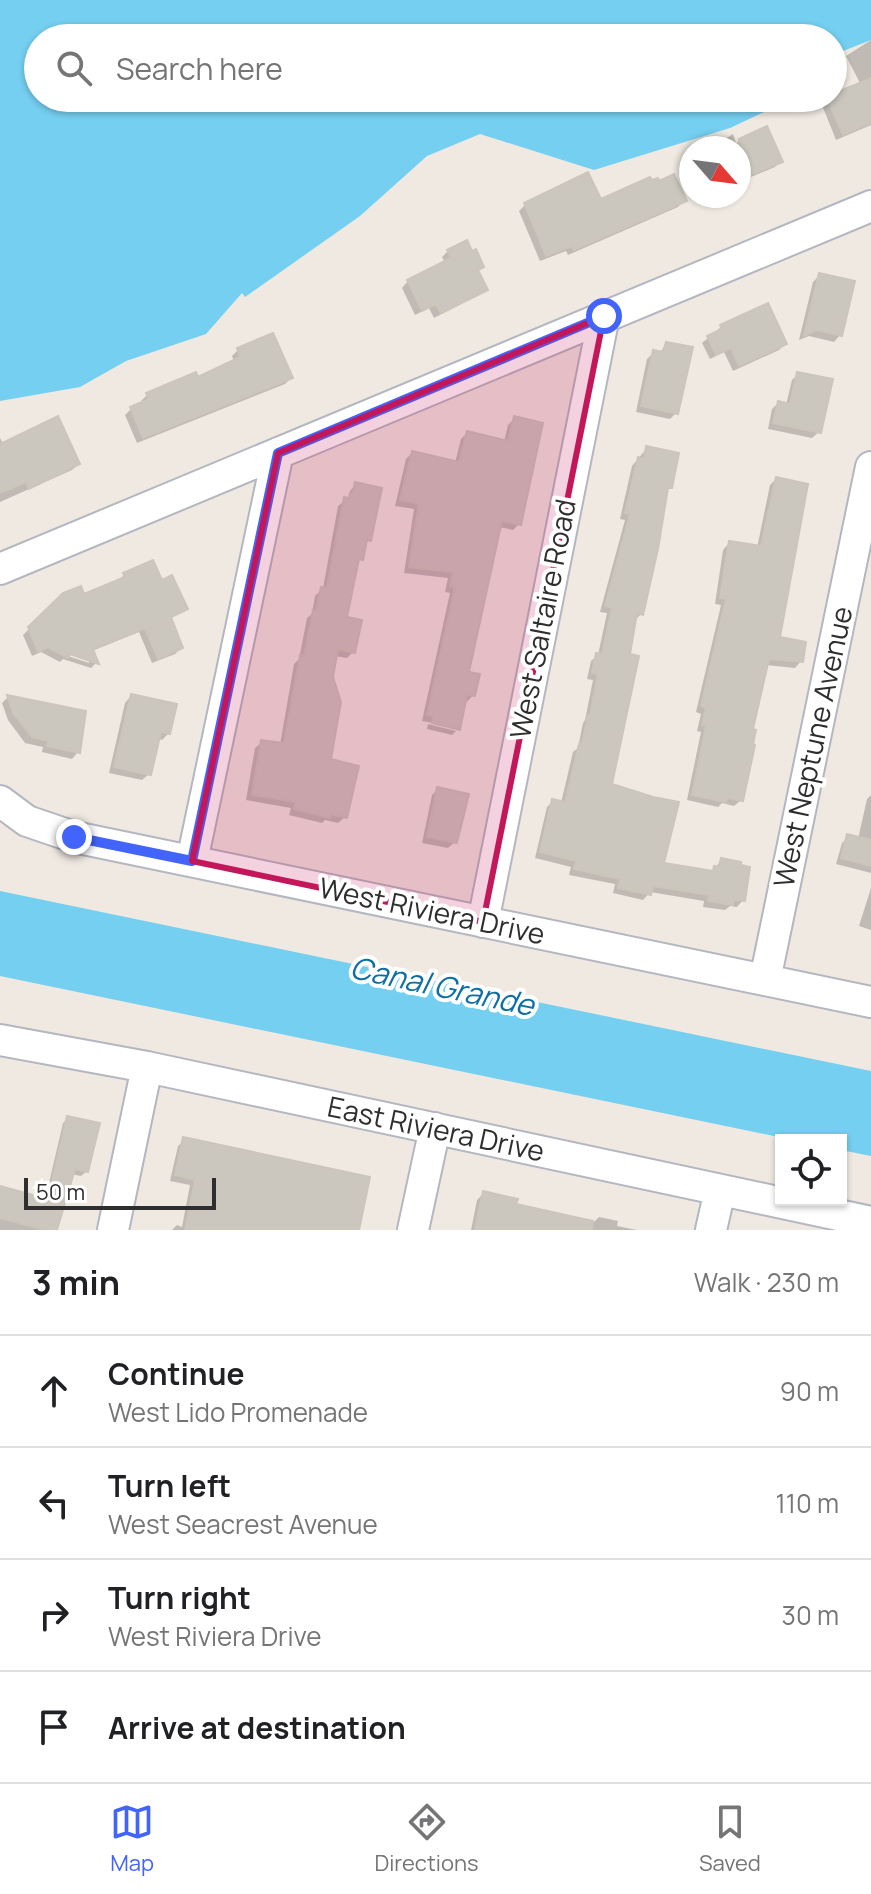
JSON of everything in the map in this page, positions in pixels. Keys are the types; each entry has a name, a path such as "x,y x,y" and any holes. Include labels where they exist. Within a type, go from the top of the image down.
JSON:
{"street":[{"path":"0,569 871,206"},
{"name":"West Saltaire Road","path":"483,922 604,316"},
{"path":"192,861 278,453"},
{"name":"West Neptune Avenue","path":"765,980 871,467"},
{"name":"West Riviera Drive","path":"0,801 27,821 74,837 871,1002"},
{"name":"East Riviera Drive","path":"0,1040 147,1067 871,1222"},
{"path":"113,1230 147,1067"},
{"path":"413,1230 435,1128"},
{"path":"711,1230 720,1190"}],"highlighted area":[{"path":"604,316 489,889 483,922 192,861 278,453"}],"water":[{"path":"0,0 871,0 871,40 847,49 847,24 24,24 24,112 764,112 704,136 679,136 679,144 594,170 480,134 427,156 360,216 245,297 242,293 206,334 126,361 80,387 0,401"},
{"name":"Canal Grande","path":"0,891 871,1071 871,1156 847,1151 847,1134 775,1136 0,976"}],"building":[{"path":"871,78 871,123 843,135 833,112 847,112 847,88"},
{"path":"767,126 783,162 751,174 751,136 745,136"},
{"path":"588,172 601,199 650,177 659,181 674,174 679,184 679,204 574,250 572,246 546,256 524,203"},
{"path":"467,240 472,251 476,249 484,267 478,270 488,290 441,313 436,304 422,311 407,280 451,258 447,250"},
{"path":"819,273 855,281 842,336 817,330 804,336"},
{"path":"768,303 787,344 739,366 731,348 716,355 707,336 722,329 720,325"},
{"path":"273,333 293,378 143,438 130,407 149,399 146,393 196,372 198,377 240,357 237,348"},
{"path":"666,342 693,347 678,414 641,406 653,350 663,352"},
{"path":"797,372 833,379 821,433 773,423 778,401 790,404"},
{"path":"58,416 80,464 29,489 26,482 0,493 0,444"},
{"path":"514,416 543,423 521,525 502,521 469,672 480,674 475,696 467,695 460,730 432,723 433,716 427,715 455,587 450,586 453,572 409,567 419,504 400,500 412,451 459,462 467,431 508,441"},
{"path":"646,446 679,453 672,488 668,488 643,615 637,613 630,654 639,656 612,784 679,802 664,863 713,871 714,866 719,867 721,858 750,867 745,901 734,900 733,905 708,901 709,895 653,886 651,895 618,888 620,879 574,869 576,861 540,852 552,799 565,802 579,744 582,744 590,715 598,674 592,673 596,653 602,654 612,608 605,606 630,514 625,513 638,457 644,459"},
{"path":"776,477 808,484 780,637 806,642 803,662 769,659 753,729 756,730 755,745 743,801 727,798 726,802 692,795 706,726 702,725 706,708 701,706 726,599 720,598 729,541 761,546"},
{"path":"355,482 382,488 371,541 367,540 363,560 359,559 347,617 362,620 355,653 338,649 333,677 341,702 331,759 359,766 347,818 331,814 330,818 294,809 296,802 252,795 261,740 284,743 300,655 304,656 321,587 327,588 344,497 349,498 353,493"},
{"path":"153,560 162,580 172,575 188,609 171,617 183,648 158,659 145,628 93,649 99,664 70,654 68,658 48,647 38,652 28,627 63,593 81,586 84,594 125,577 123,573"},
{"path":"131,694 177,704 170,734 161,732 151,775 114,767"},
{"path":"7,695 86,711 80,753 47,746 48,741 32,737 13,713"},
{"path":"437,787 469,794 457,843 427,837"},
{"path":"847,834 871,840 871,866 841,858"},
{"path":"67,1116 100,1123 88,1172 75,1169 57,1230 45,1230 0,1218 0,1186 48,1199"},
{"path":"183,1137 370,1177 359,1230 185,1230 195,1180 175,1175"},
{"path":"483,1191 518,1199 516,1204 593,1221 592,1230 475,1230"}],"route":[{"path":"74,837 192,861 278,453 604,316"}]}
